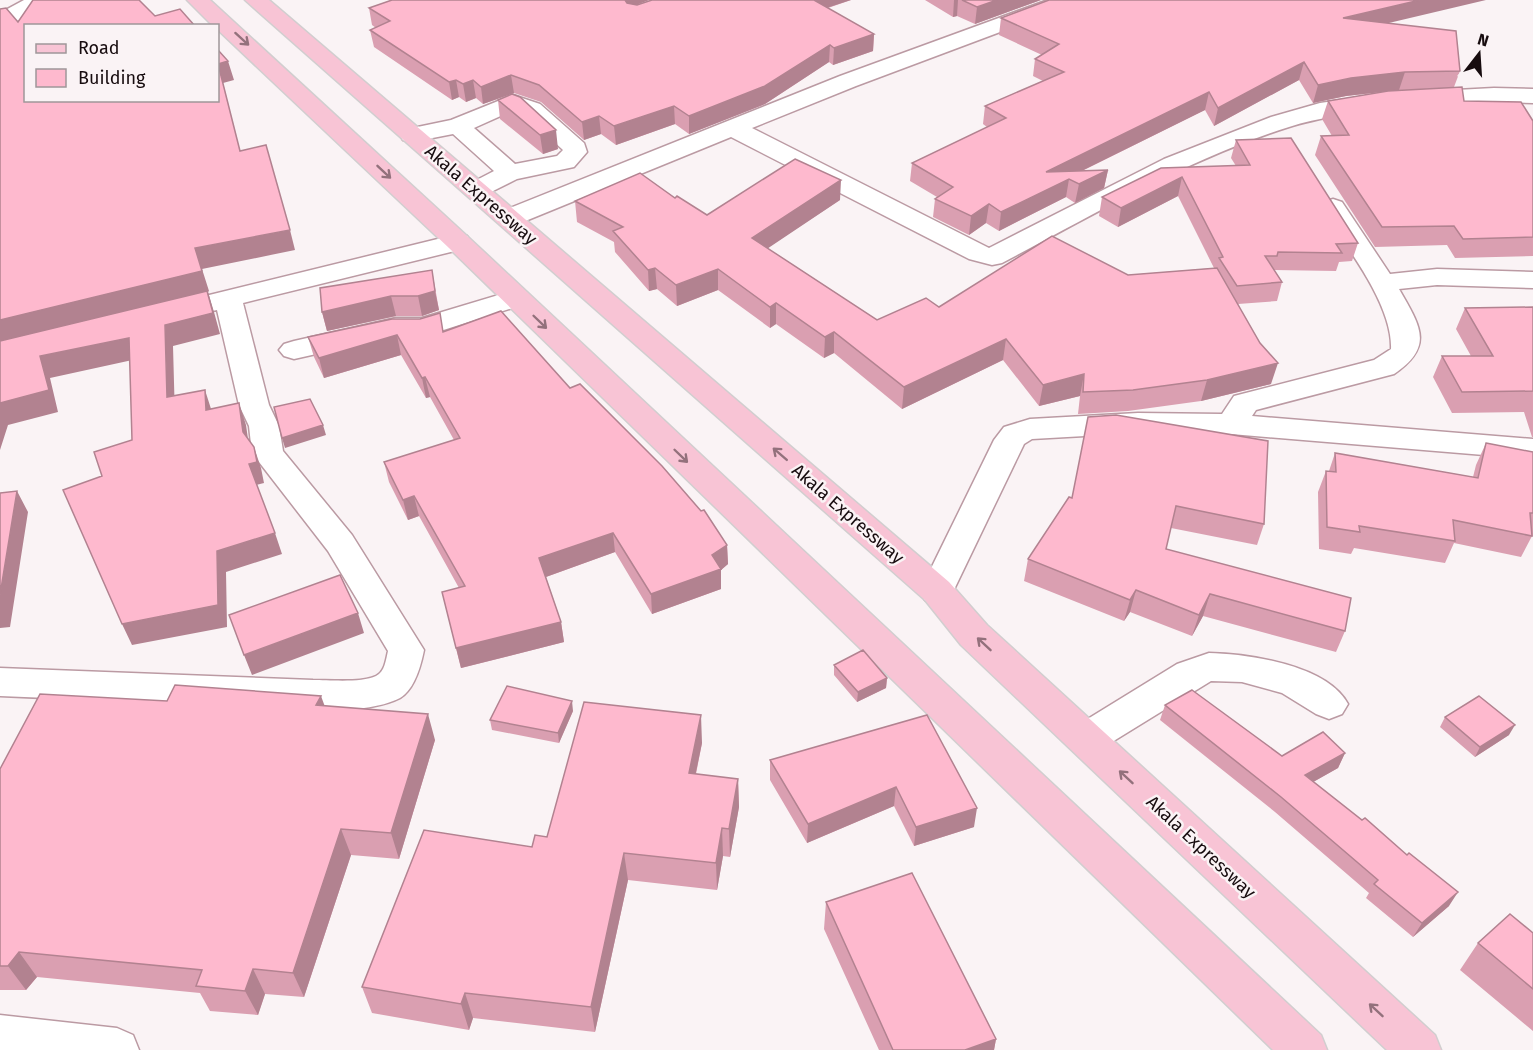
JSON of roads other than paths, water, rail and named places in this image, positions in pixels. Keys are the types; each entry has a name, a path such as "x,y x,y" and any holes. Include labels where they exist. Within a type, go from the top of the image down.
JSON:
{"main road":[{"path":"198,0 458,242 1305,1050"},
{"name":"Akala Expressway","path":"256,0 937,591 974,635 1419,1050"}],"street":[{"path":"0,22 39,0"},
{"path":"509,218 848,81 1068,0"},
{"path":"733,128 978,253 992,257 1173,164 1285,132 1320,110 1383,101 1533,96"},
{"path":"412,135 458,126 513,102 532,109 575,148 575,152 565,162 510,173 476,190"},
{"path":"458,126 510,173"},
{"path":"1231,424 1232,419 1245,404 1384,367 1398,358 1406,349 1406,332 1382,282 1317,182"},
{"path":"180,311 458,242"},
{"path":"1382,282 1437,277 1533,280"},
{"path":"294,350 396,327 424,327 515,298"},
{"path":"0,682 313,694 356,693 388,687 402,669 406,650 340,543 268,453 264,426 254,405 228,299"},
{"path":"937,591 1015,434 1030,429 1138,423 1231,424 1533,449"},
{"path":"1086,739 1190,674 1209,667 1242,668 1293,681 1329,704"},
{"path":"0,1036 117,1050"}]}
